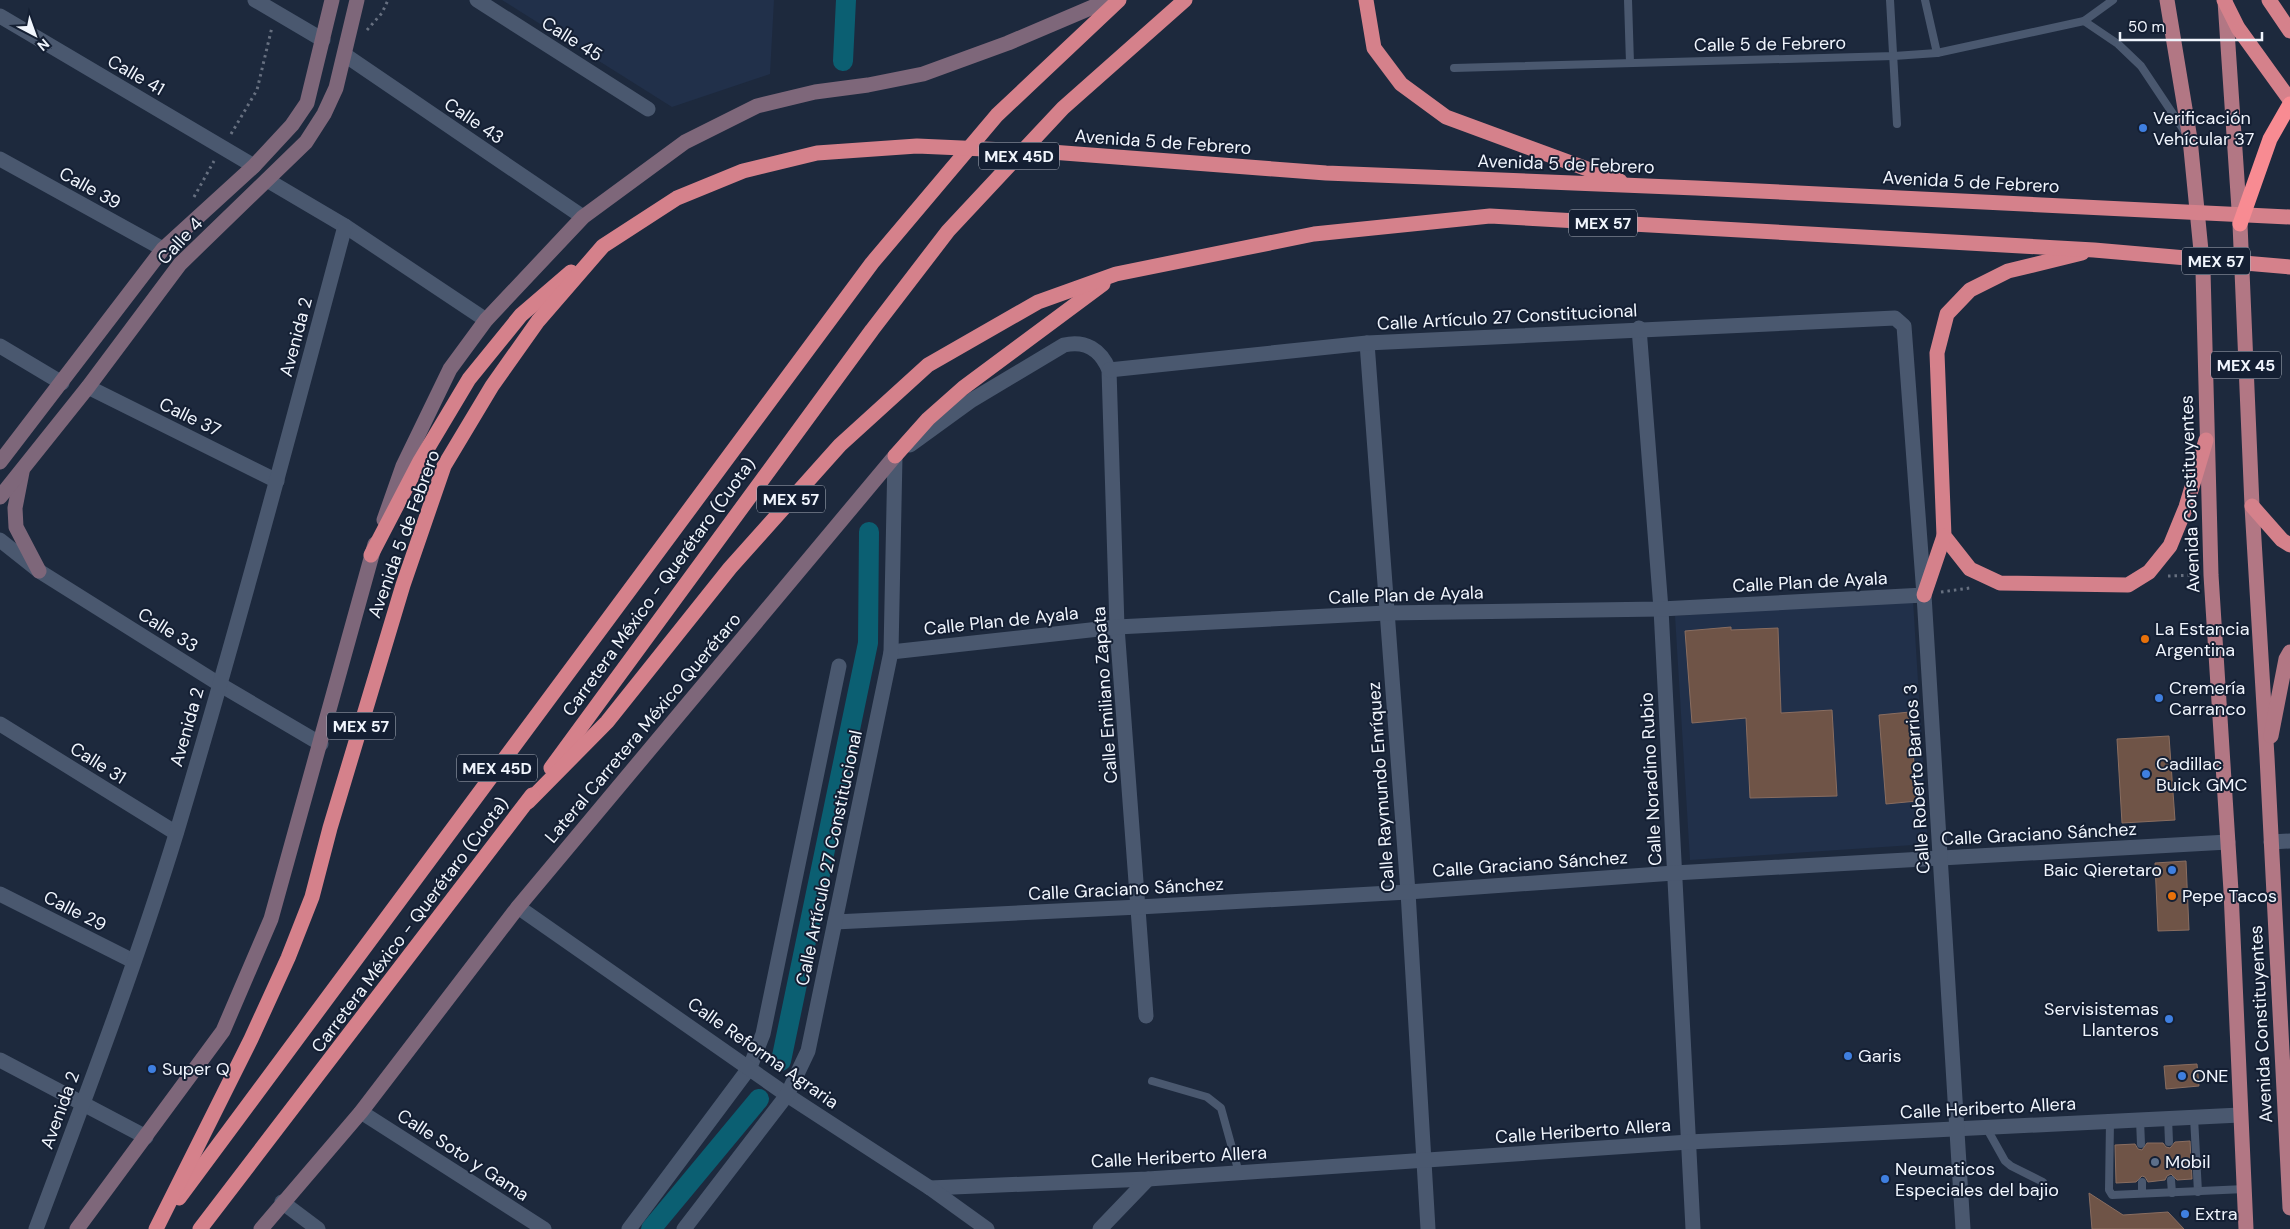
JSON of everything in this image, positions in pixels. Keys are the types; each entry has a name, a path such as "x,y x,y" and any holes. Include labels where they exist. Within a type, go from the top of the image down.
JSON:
{"highway":[{"name":"Carretera México - Querétaro (Cuota)","path":"156,1229 872,263 996,115 1119,0"},
{"name":"Carretera México - Querétaro (Cuota)","path":"200,1229 528,802 590,712 867,337 948,231 1063,108 1185,0"},
{"path":"1366,0 1374,48 1400,84 1446,117 1633,186"},
{"name":"MEX 45","path":"2224,0 2238,28 2290,102"},
{"path":"2269,0 2290,31"},
{"path":"2240,224 2270,139 2290,102"},
{"name":"Avenida 5 de Febrero","path":"156,1229 252,1038 288,958 312,897 330,828 403,585 444,466 492,386 538,321 604,246 677,198 744,171 817,154 859,149 917,146 1051,152 1326,173 2286,216"},
{"name":"MEX 57","path":"528,802 607,722 730,568 847,438 928,366 1038,302 1116,274 1314,234 1490,216 2094,250 2290,267"},
{"path":"371,556 420,461 468,379 521,315 604,246"},
{"path":"1924,595 1944,536 1938,353 1948,314 1970,290 2008,271 2094,250"},
{"path":"895,456 928,419 963,388 1116,274"},
{"path":"1944,536 1970,569 2000,583 2128,585 2148,572 2170,546 2186,507 2206,440"},
{"path":"2252,506 2282,540 2290,545"}],"main road":[{"name":"Calle 4","path":"0,462 163,249 254,166 292,125 307,103 332,0"},
{"name":"Calle 4","path":"0,497 88,387 180,264 306,142 324,114 336,88 357,0"},
{"path":"77,1229 222,1031 271,919 321,744 371,556 403,466 450,369 486,320 583,217 685,142 757,106 815,92 868,85 923,74 1008,43 1109,0"},
{"name":"Avenida Constituyentes","path":"2167,0 2190,139 2203,271 2211,575 2228,842 2246,1229"},
{"name":"Avenida Constituyentes","path":"2224,0 2240,224 2252,506 2287,1102 2290,1208"},
{"name":"Lateral Carretera México Querétaro","path":"261,1229 282,1202 362,1112 518,907 895,456"},
{"path":"22,471 15,508 16,527 39,571"},
{"path":"2267,757 2286,659 2290,652"}],"street":[{"path":"255,0 323,40"},
{"name":"Calle 45","path":"476,0 648,109"},
{"name":"Calle 41","path":"0,16 254,166"},
{"name":"Calle 43","path":"345,55 583,217"},
{"name":"Calle 39","path":"0,159 163,249"},
{"path":"267,180 345,226 486,320"},
{"name":"Avenida 2","path":"36,1229 83,1104 176,833 277,481 345,226"},
{"name":"Calle Artículo 27 Constitucional","path":"1110,370 1368,343 1639,328 1895,318 1904,326"},
{"name":"Calle Roberto Barrios 3","path":"1904,326 1924,595 1963,1229"},
{"name":"Calle Noradino Rubio","path":"1639,328 1661,609 1693,1229"},
{"name":"Lateral Carretera México Querétaro","path":"895,456 972,400 1064,345 1073,343 1091,347 1102,357 1110,370"},
{"name":"Calle Raymundo Enríquez","path":"1368,343 1386,613 1408,892 1428,1229"},
{"path":"0,346 62,383"},
{"name":"Calle Emiliano Zapata","path":"1110,370 1118,627 1146,1016"},
{"name":"Calle 37","path":"88,387 277,481"},
{"name":"Calle Artículo 27 Constitucional","path":"684,1229 787,1095 808,1051 891,652 895,456"},
{"name":"Calle 33","path":"0,540 39,571 219,684 321,744"},
{"name":"Calle Plan de Ayala","path":"891,652 1118,627 1386,613 1661,609 1924,595"},
{"name":"Calle Artículo 27 Constitucional","path":"629,1229 750,1067 763,1034 839,666"},
{"name":"Calle 31","path":"0,724 176,833"},
{"path":"2271,842 2290,841"},
{"name":"Calle Graciano Sánchez","path":"835,922 1408,892 1674,873 2228,842"},
{"name":"Calle 29","path":"0,894 133,961"},
{"name":"Calle Reforma Agraria","path":"518,907 750,1067 787,1095 930,1188 987,1229"},
{"path":"0,1060 146,1137"},
{"name":"Calle Soto y Gama","path":"362,1112 544,1229"},
{"name":"Calle Heriberto Allera","path":"930,1188 1148,1179 1690,1142 2240,1115"},
{"path":"1100,1229 1148,1179"},
{"path":"282,1202 318,1229"}],"lane":[{"path":"1628,0 1630,63"},
{"path":"1890,0 1897,124"},
{"path":"1925,0 1937,53"},
{"name":"Calle 5 de Febrero","path":"1454,68 1894,56 1937,53 2084,20 2113,0"},
{"path":"2084,20 2118,44 2141,66 2190,139"},
{"path":"1152,1081 1215,1101 1221,1108 1239,1173"},
{"path":"2194,1117 2198,1192"},
{"path":"2168,1118 2169,1142"},
{"path":"2140,1120 2141,1144"},
{"path":"2110,1121 2110,1192 2114,1196 2244,1189"},
{"path":"1986,1127 2005,1161 2043,1182"},
{"path":"2171,1180 2172,1192"},
{"path":"2142,1182 2142,1193"}],"path":[{"path":"193,198 257,90 275,12"},
{"path":"2163,577 2211,575"},
{"path":"1924,595 1971,588"}],"shaded area":[{"path":"502,0 774,0 770,74 672,107"},
{"path":"1913,600 1928,844 1690,860 1675,616"}],"building":[{"path":"1731,627 1731,630 1778,628 1781,713 1832,710 1837,796 1750,798 1746,718 1692,723 1685,631"},
{"path":"1910,712 1917,801 1886,804 1879,715"},
{"name":"Cadillac Buick GMC","path":"2169,736 2175,820 2122,823 2117,739"},
{"name":"Pepe Tacos","path":"2186,861 2189,930 2158,931 2155,863"},
{"name":"ONE","path":"2197,1064 2199,1086 2166,1089 2164,1066"},
{"name":"Mobil","path":"2190,1141 2192,1179 2177,1180 2171,1174 2165,1180 2148,1182 2142,1176 2136,1182 2116,1183 2115,1145 2135,1144 2138,1149 2142,1150 2147,1143 2163,1143 2166,1147 2170,1148 2175,1142"},
{"path":"2089,1193 2123,1215 2168,1212 2184,1229 2092,1229"}],"waterway":[{"path":"843,61 846,0"},
{"path":"781,1061 868,643 869,532"},
{"path":"651,1229 759,1099"}],"place":[{"name":"Verificación Vehícular 37","path":"2143,128"},
{"name":"La Estancia Argentina","path":"2145,639"},
{"name":"Cremería Carranco","path":"2159,698"},
{"name":"Cadillac Buick GMC","path":"2146,774"},
{"name":"Baic Qieretaro","path":"2172,870"},
{"name":"Pepe Tacos","path":"2172,896"},
{"name":"Servisistemas Llanteros","path":"2169,1019"},
{"name":"Garis","path":"1848,1056"},
{"name":"Super Q","path":"152,1069"},
{"name":"ONE","path":"2182,1076"},
{"name":"Mobil","path":"2155,1162"},
{"name":"Neumaticos Especiales del bajio","path":"1885,1179"},
{"name":"Extra","path":"2185,1214"}]}
